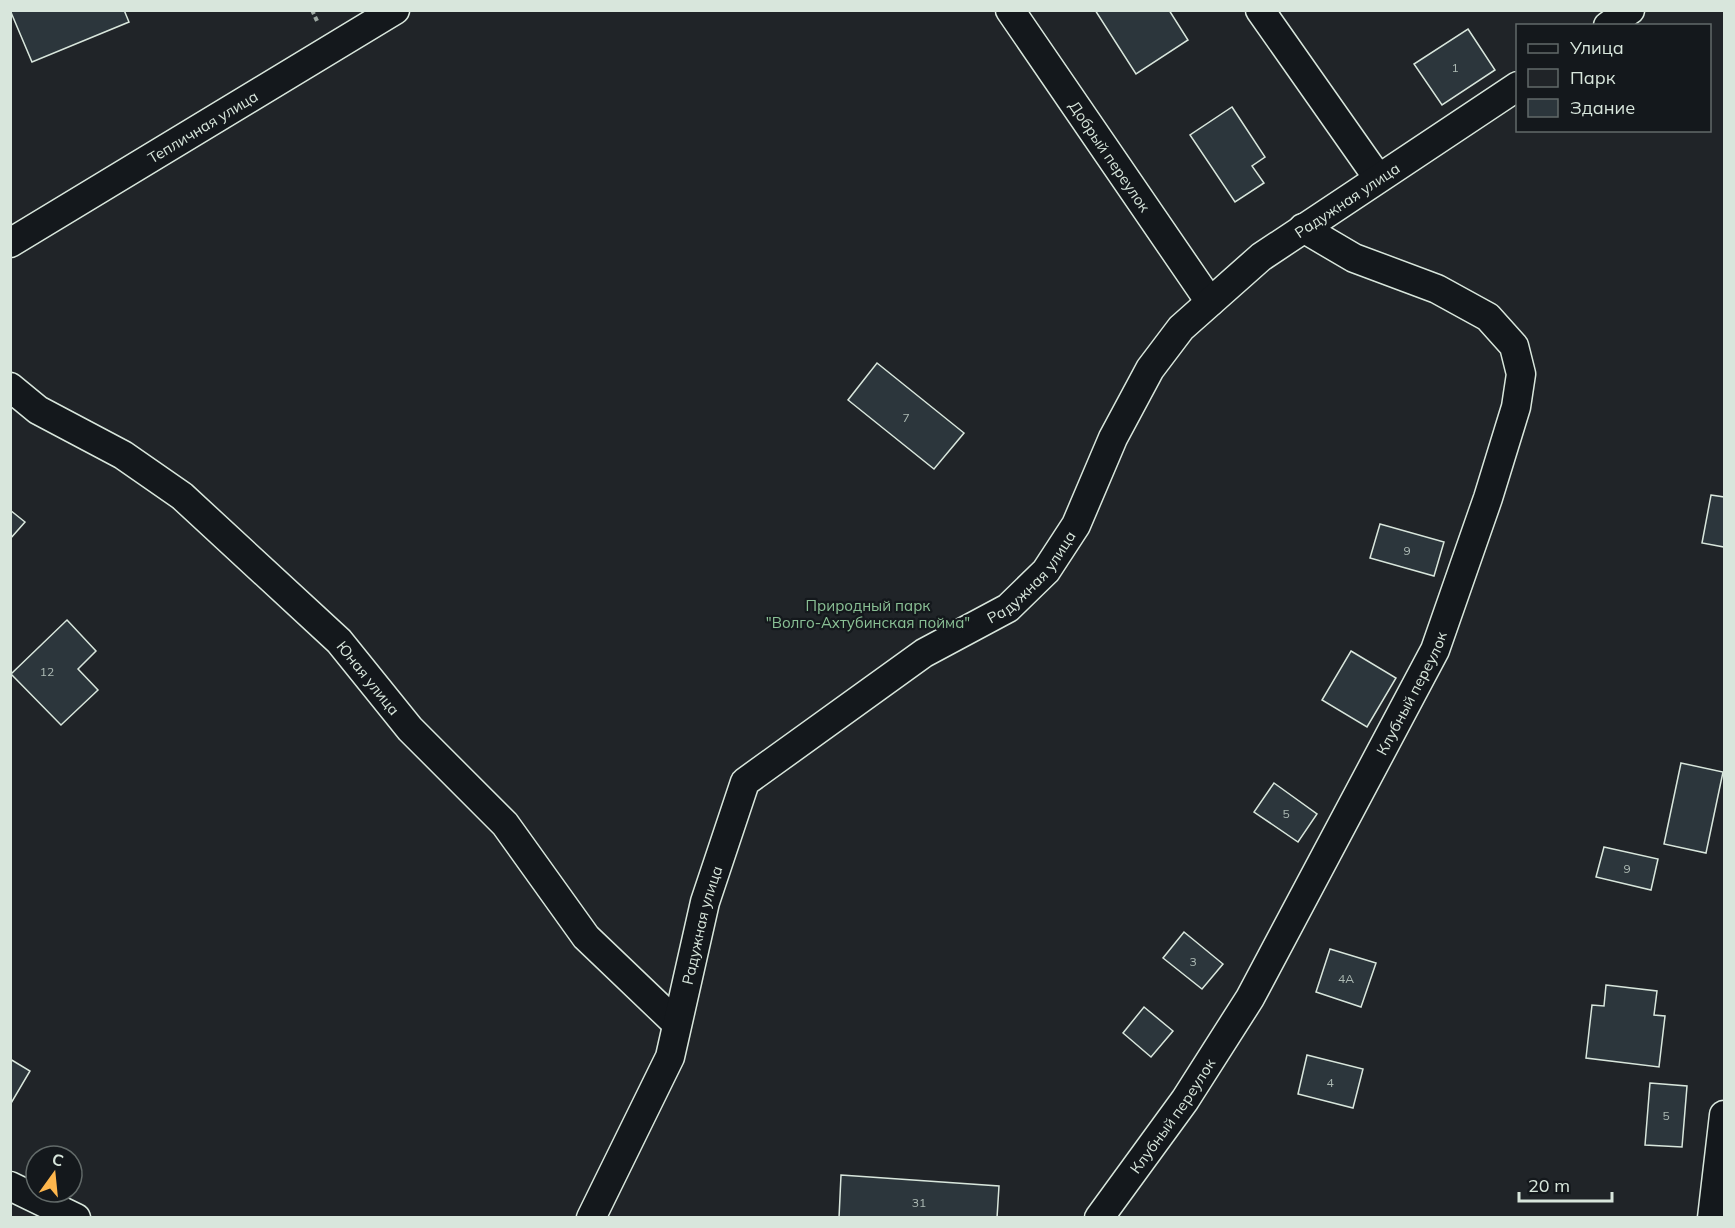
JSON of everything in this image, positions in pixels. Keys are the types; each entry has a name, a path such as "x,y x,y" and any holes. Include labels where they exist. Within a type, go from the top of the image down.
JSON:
{"street":[{"name":"Тепличная улица","path":"10,243 395,10"},
{"name":"Добрый переулок","path":"1010,10 1210,302"},
{"path":"1611,24 1630,10"},
{"path":"1262,11 1378,178"},
{"name":"Радужная улица","path":"591,1218 670,1057 705,902 745,782 924,653 1008,608 1046,570 1076,525 1113,438 1150,369 1181,328 1261,257 1516,87"},
{"name":"Клубный переулок","path":"1099,1218 1185,1100 1250,998 1435,650 1488,498 1516,407 1521,374 1514,346 1488,317 1437,289 1354,258 1303,228"},
{"name":"Юная улица","path":"10,387 38,410 123,455 182,495 339,641 410,729 505,824 586,937 676,1023"},
{"path":"1712,1218 1725,1114"},
{"path":"10,1186 76,1218"}],"green space":[{"name":"Природный парк \"Волго-Ахтубинская пойма\"","path":"10,11 1724,11 1724,1217 11,1217"}],"building":[{"path":"10,10 124,10 129,22 32,62"},
{"path":"1095,10 1169,10 1188,40 1136,74"},
{"path":"1468,29 1495,70 1442,105 1414,64"},
{"path":"1232,107 1265,157 1252,166 1264,183 1235,202 1190,135"},
{"path":"877,363 964,433 934,469 848,400"},
{"path":"1711,495 1724,497 1724,547 1702,543"},
{"path":"10,510 25,522 10,539"},
{"path":"1380,524 1444,542 1434,576 1370,558"},
{"path":"67,620 96,651 78,669 98,690 61,725 11,674"},
{"path":"1351,651 1396,678 1367,727 1322,700"},
{"path":"1681,763 1723,772 1706,853 1664,844"},
{"path":"1274,783 1317,814 1298,842 1254,812"},
{"path":"1604,847 1658,859 1651,890 1596,877"},
{"path":"1184,932 1223,964 1202,989 1163,958"},
{"path":"1330,949 1376,963 1361,1007 1316,992"},
{"path":"1606,985 1657,991 1654,1015 1665,1016 1659,1067 1586,1058 1592,1005 1604,1006"},
{"path":"1144,1007 1173,1031 1151,1057 1123,1033"},
{"path":"1307,1055 1363,1069 1353,1108 1298,1094"},
{"path":"10,1059 30,1071 10,1105"},
{"path":"1650,1083 1687,1086 1682,1147 1645,1145"},
{"path":"841,1175 999,1186 997,1218 839,1218"}]}
